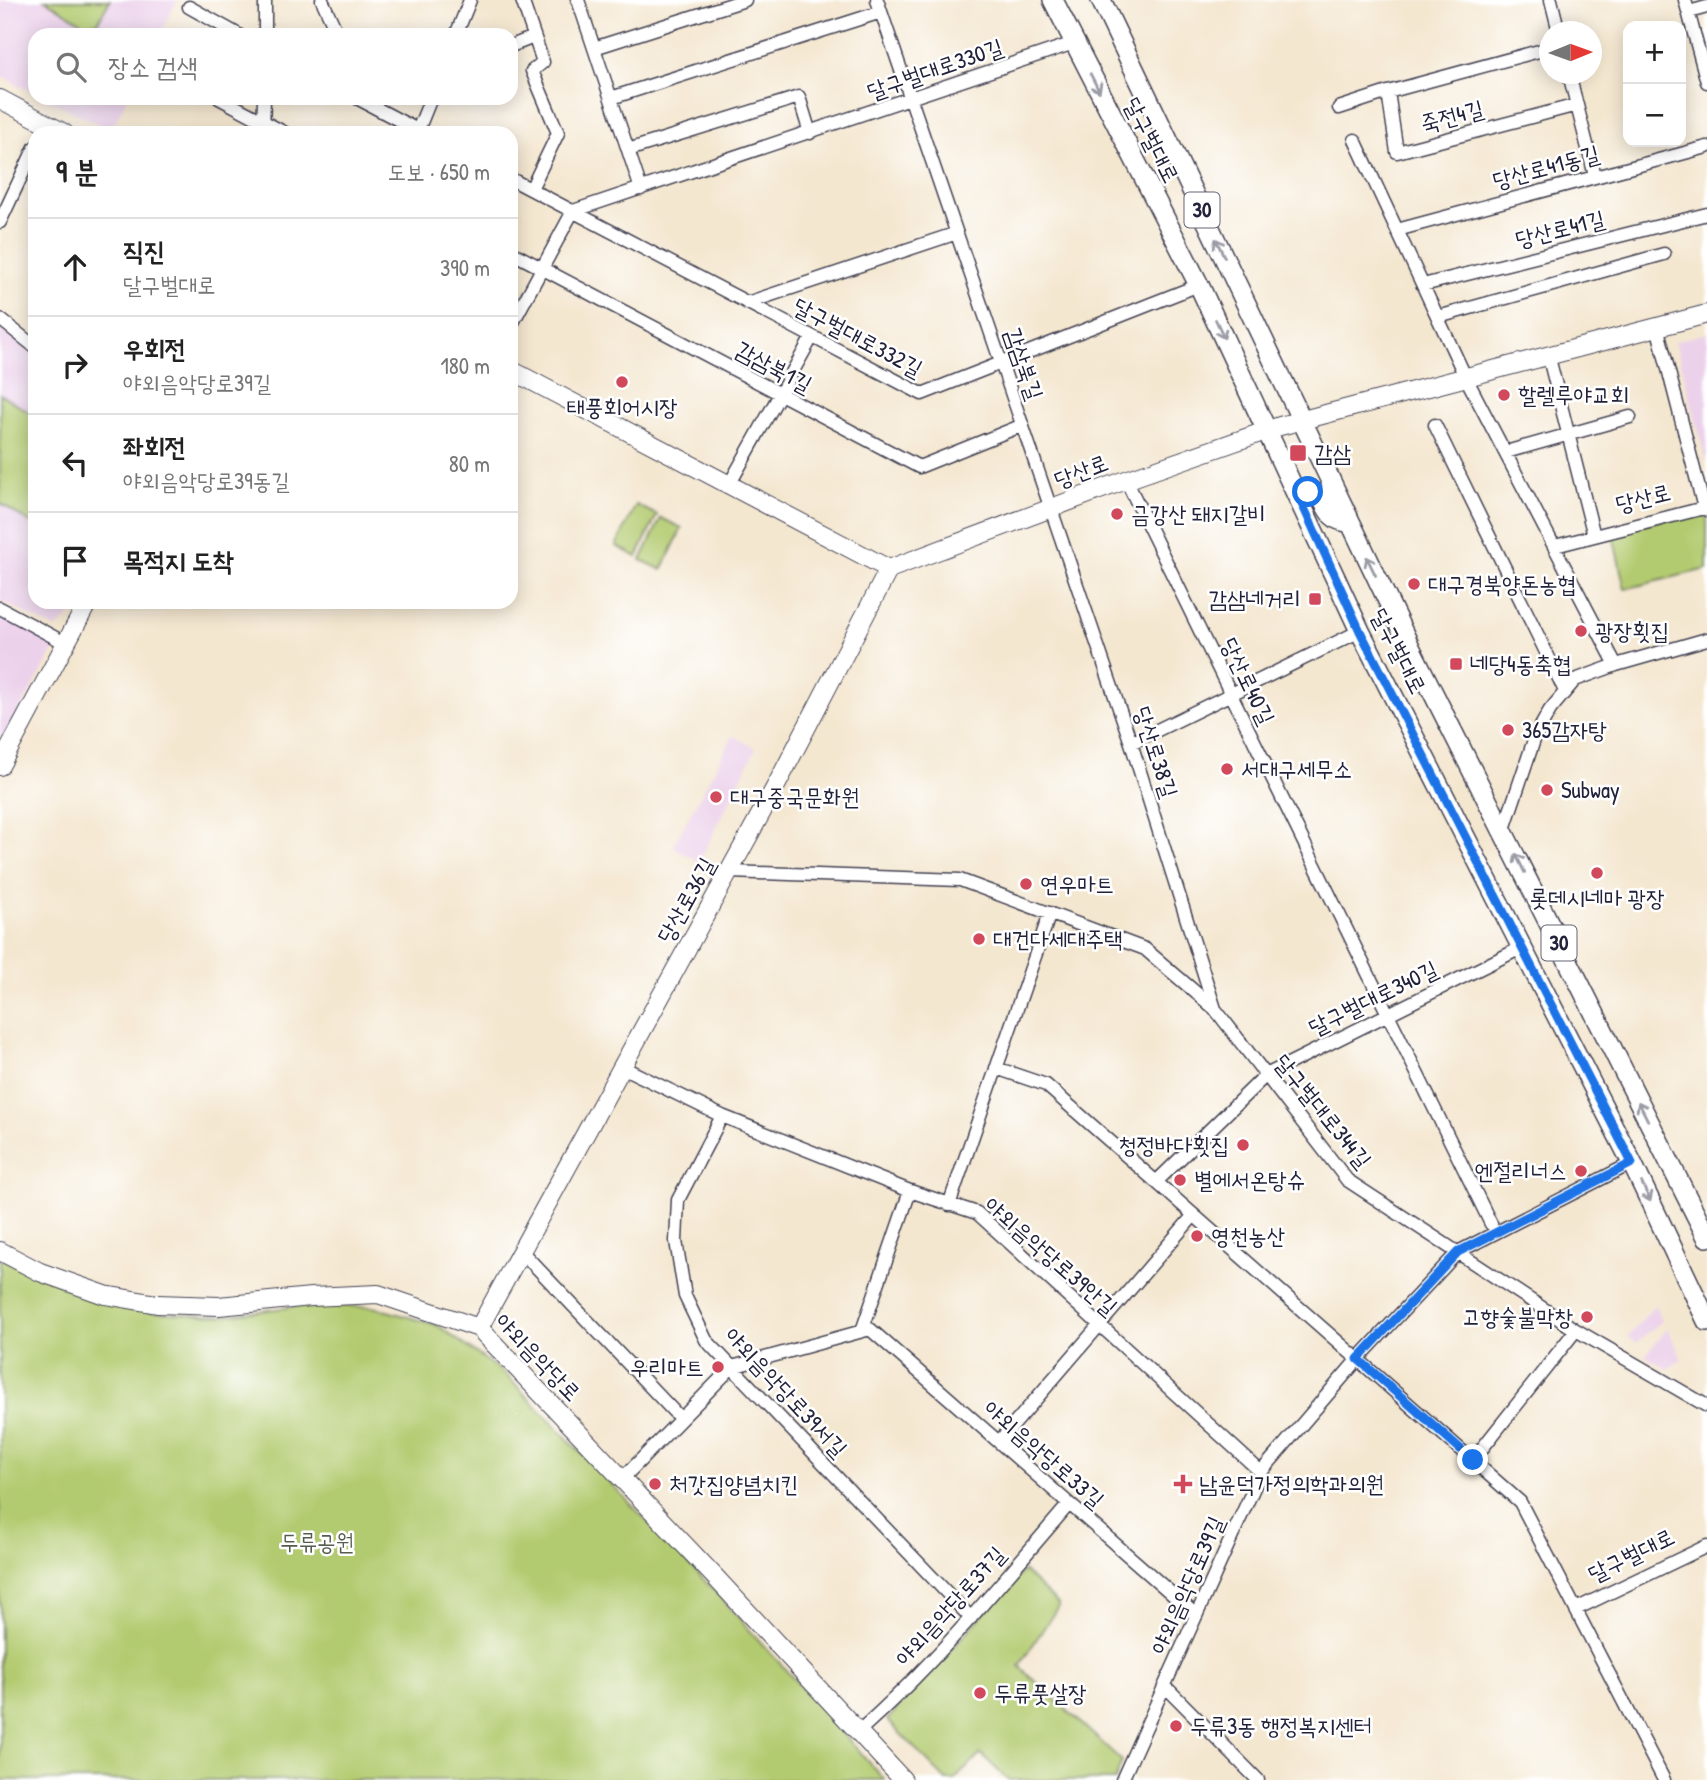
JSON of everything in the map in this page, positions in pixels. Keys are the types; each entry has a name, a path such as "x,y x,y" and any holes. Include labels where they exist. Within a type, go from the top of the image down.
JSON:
{"main road":[{"name":"달구벌대로","path":"1053,0 1199,285 1360,631 1632,1163 1707,1321"},
{"name":"달구벌대로","path":"1101,0 1303,420 1349,522 1707,1237"},
{"path":"0,99 41,126"},
{"name":"당산로","path":"889,569 1268,430 1707,313"},
{"path":"518,374 889,569"},
{"path":"1299,497 1308,492 1315,493 1322,497 1332,517 1339,522 1349,522"},
{"name":"당산로36길","path":"480,1328 729,872 889,569"},
{"path":"0,766 84,609"},
{"name":"야외음악당로","path":"0,1251 40,1272 105,1295 157,1304 219,1306 378,1294 480,1328 903,1780"}],"street":[{"path":"265,0 265,28"},
{"path":"322,0 335,28"},
{"path":"459,28 470,0"},
{"path":"522,0 543,62 532,71 558,133 531,189"},
{"path":"518,313 573,211 641,189 578,0"},
{"path":"594,48 745,0"},
{"path":"1550,0 1556,21"},
{"name":"감삼북길","path":"611,98 879,6 1051,508"},
{"path":"1707,7 1687,6 1707,82"},
{"path":"189,7 226,28"},
{"path":"518,43 534,37"},
{"name":"달구벌대로330길","path":"641,189 1074,43"},
{"path":"1339,108 1539,51"},
{"path":"1572,84 1595,176"},
{"name":"죽전4길","path":"1388,92 1397,152 1577,105"},
{"path":"628,150 799,97 810,133"},
{"path":"230,105 261,126"},
{"path":"263,126 264,105"},
{"path":"372,105 410,126"},
{"path":"423,126 429,105"},
{"path":"1355,140 1465,376 1616,665"},
{"name":"당산로41동길","path":"1397,230 1707,146"},
{"path":"0,222 4,204 28,160"},
{"name":"달구벌대로332길","path":"518,182 922,394 1199,285"},
{"name":"당산로41길","path":"1423,285 1707,214"},
{"path":"747,303 957,233"},
{"path":"1438,317 1664,254"},
{"name":"감삼북1길","path":"518,256 919,467 1023,425"},
{"path":"0,319 28,341"},
{"name":"당산로","path":"1555,546 1705,509 1657,326"},
{"path":"729,485 812,337"},
{"name":"당산로","path":"1548,354 1594,536"},
{"path":"1506,452 1630,417"},
{"path":"1435,425 1566,691"},
{"name":"당산로40길","path":"1126,480 1388,1014"},
{"name":"당산로38길","path":"1051,508 1131,743 1215,1009"},
{"path":"0,608 65,643"},
{"path":"1131,743 1360,631"},
{"path":"1504,829 1535,737 1550,710 1575,680 1616,665 1705,643"},
{"name":"달구벌대로344길","path":"729,872 960,880 1145,949 1215,1009 1347,1180 1576,1330 1707,1406"},
{"path":"948,1205 1050,914"},
{"name":"달구벌대로340길","path":"1156,1182 1266,1075 1523,947"},
{"path":"1388,1014 1491,1224"},
{"name":"야외음악당로39안길","path":"622,1067 722,1116 910,1191 977,1213 1261,1472"},
{"path":"996,1068 1046,1085 1520,1502 1664,1780"},
{"name":"야외음악당로39서길","path":"722,1116 678,1200 676,1241 685,1296 706,1340 971,1618"},
{"name":"야외음악당로39길","path":"1122,1780 1261,1472 1358,1359 1458,1252 1632,1163"},
{"path":"622,1479 732,1367 862,1331 910,1191"},
{"path":"999,1442 1194,1215"},
{"path":"522,1251 681,1419"},
{"name":"야외음악당로33길","path":"862,1331 870,1329 1196,1615"},
{"path":"1473,1460 1576,1330"},
{"name":"야외음악당로37길","path":"858,1732 971,1618 1069,1504"},
{"name":"달구벌대로","path":"1576,1609 1707,1546"},
{"path":"1164,1686 1258,1780"}],"shaded area":[{"path":"0,0 177,0 163,28 28,28 28,90 0,76"},
{"path":"59,105 124,105 113,126 103,126"},
{"path":"0,326 28,348 28,609 72,609 67,619 55,629 0,600"},
{"path":"1707,333 1707,464 1675,341"},
{"path":"0,613 58,643 0,745"},
{"name":"대구중국문화원","path":"733,736 756,748 699,862 673,846"},
{"path":"1655,1305 1662,1321 1636,1343 1628,1337"},
{"path":"1668,1328 1682,1359 1668,1369 1645,1356"}],"green space":[{"path":"45,0 110,0 98,22 86,25"},
{"path":"0,394 28,412 28,521 0,503"},
{"path":"636,505 657,515 637,557 616,546"},
{"path":"1707,510 1707,569 1625,589 1612,531"},
{"path":"661,518 682,528 662,570 641,560"},
{"name":"두류공원","path":"0,1258 101,1301 151,1312 221,1316 306,1305 373,1307 437,1325 506,1375 710,1586 885,1780 0,1780"},
{"name":"두류풋살장","path":"1023,1571 1059,1605 1019,1666 1122,1761 1115,1780 1008,1780 981,1754 954,1780 946,1780 887,1720"}],"place":[{"name":"태풍회어시장","path":"622,382"},
{"name":"할렐루야교회","path":"1504,395"},
{"name":"감삼","path":"1298,453"},
{"name":"금강산 돼지갈비","path":"1117,514"},
{"name":"대구경북양돈농협","path":"1414,584"},
{"name":"감삼네거리","path":"1315,599"},
{"name":"광장횟집","path":"1581,631"},
{"name":"네당4동축협","path":"1456,664"},
{"name":"365감자탕","path":"1508,730"},
{"name":"서대구세무소","path":"1227,769"},
{"name":"Subway","path":"1547,790"},
{"name":"대구중국문화원","path":"716,797"},
{"name":"롯데시네마 광장","path":"1597,873"},
{"name":"연우마트","path":"1026,884"},
{"name":"대건다세대주택","path":"979,939"},
{"name":"청정바다횟집","path":"1243,1145"},
{"name":"엔절리너스","path":"1581,1171"},
{"name":"별에서온탕슈","path":"1180,1180"},
{"name":"영천농산","path":"1197,1236"},
{"name":"고향숯불막창","path":"1587,1317"},
{"name":"우리마트","path":"718,1367"},
{"name":"처갓집양념치킨","path":"655,1484"},
{"name":"남윤덕가정의학과의원","path":"1183,1484"},
{"name":"두류풋살장","path":"980,1693"},
{"name":"두류3동 행정복지센터","path":"1176,1726"}],"route":[{"path":"1308,492 1299,497 1360,631 1632,1163 1458,1252 1358,1359 1473,1460"}]}
